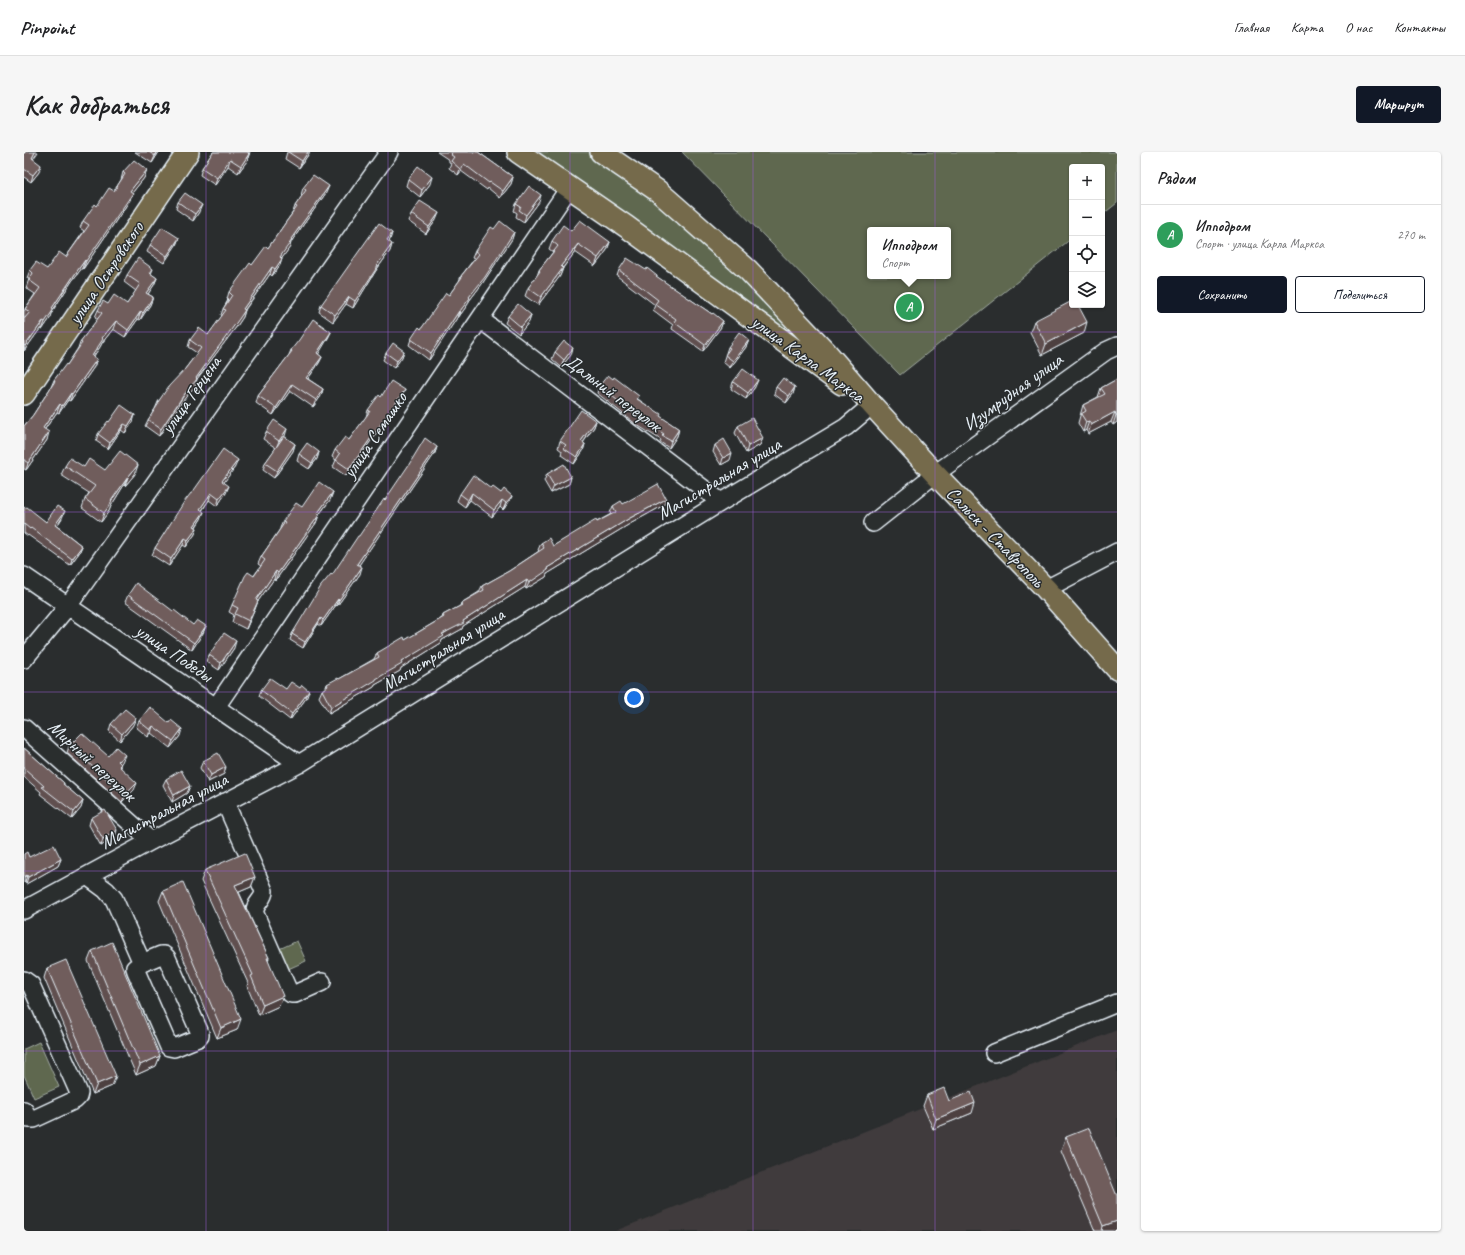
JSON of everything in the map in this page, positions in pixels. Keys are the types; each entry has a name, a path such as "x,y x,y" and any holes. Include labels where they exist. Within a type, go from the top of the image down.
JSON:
{"main road":[{"name":"улица Островского","path":"26,386 188,152"},
{"name":"улица Карла Маркса","path":"518,152 627,227 872,405"},
{"name":"улица Карла Маркса","path":"601,152 658,191 748,270 827,353 872,405"},
{"name":"Сальск - Ставрополь","path":"872,405 935,474 1046,589 1117,669"}],"street":[{"name":"улица Герцена","path":"24,660 68,606 389,152"},
{"name":"улица Семашко","path":"216,707 570,188"},
{"name":"Дальний переулок","path":"480,318 721,502"},
{"name":"Изумрудная улица","path":"873,523 935,474 1106,351 1117,346"},
{"name":"Магистральная улица","path":"24,910 151,841 299,764 721,502 846,427 872,405"},
{"path":"1046,589 1117,552"},
{"name":"улица Победы","path":"24,576 299,764"},
{"name":"Мирный переулок","path":"24,728 151,841"},
{"path":"225,802 264,891 263,896 254,910 289,992 295,994 322,982"},
{"path":"87,876 106,890 114,899 142,963"},
{"path":"161,955 164,955 167,958 200,1033 198,1038 174,1048 169,1047 135,968 142,963 161,955"},
{"path":"24,980 31,985 79,1093 75,1100 34,1119 29,1119 24,1110"},
{"path":"994,1053 1117,1004"}],"shaded area":[{"path":"1117,1030 1117,1231 615,1231"}],"green space":[{"path":"518,152 601,152 658,191 872,405"},
{"path":"682,152 1117,152 1117,203 1105,213 1105,164 1069,164 1069,240 900,375"},
{"path":"297,941 306,961 286,970 277,950"},
{"path":"39,1042 59,1087 34,1098 24,1075 24,1049"}],"building":[{"path":"24,152 35,152 32,158 41,165 33,175 24,169"},
{"path":"149,152 157,152 155,156"},
{"path":"213,152 248,152 249,154 241,166 230,159 217,178 202,168"},
{"path":"288,152 308,152 302,161"},
{"path":"450,152 478,152 513,177 503,191 490,182 489,183 464,164 460,169 451,161 454,157"},
{"path":"134,160 147,170 130,191 133,193 86,261 85,260 75,274 52,308 54,309 45,322 43,321 25,346 24,319 30,312 25,309 40,288 29,280 33,273 30,270 36,262 47,269 59,252 66,257 89,225 83,221 95,204 97,206 109,188 114,191 125,174 123,172"},
{"path":"418,166 432,177 422,190 408,179"},
{"path":"313,175 329,186 291,239 292,240 280,257 282,259 275,269 272,267 243,309 245,310 239,319 161,429 148,420 169,386 185,369 201,348 190,340 199,328 208,335 226,310 223,309 232,295 229,292 250,263 252,265 266,246 268,248 297,207 295,206 306,190 303,188"},
{"path":"529,186 541,195 526,215 519,210 521,207 516,204"},
{"path":"185,193 202,205 195,214 178,202"},
{"path":"420,201 439,213 429,227 411,214"},
{"path":"580,220 610,242 598,258 578,244 561,266 563,268 541,297 528,288 540,271 539,270 558,246 552,241 563,225 571,231"},
{"path":"500,221 514,232 485,277 459,311 431,353 411,339 419,327 421,329 446,293 449,295 462,277 461,276 479,254 475,251 491,227 494,229"},
{"path":"379,223 392,233 387,240 392,244 355,301 349,297 335,315 321,305"},
{"path":"162,227 179,238 167,256 150,245"},
{"path":"138,258 153,269 150,273 157,278 146,293 153,297 143,313 141,311 128,330 116,321 102,338 103,339 92,356 97,359 72,394 71,393 62,406 60,404 43,428 49,432 28,463 24,460 24,426 33,415 55,381 54,380 66,364 67,365 82,343 80,342 102,313 98,310 103,301 108,304 114,295 127,304 140,284 127,275"},
{"path":"627,258 646,270 647,268 656,276 723,321 705,345 674,322 676,319 655,304 658,300 619,270"},
{"path":"1069,303 1069,308 1080,308 1087,322 1046,344 1034,321"},
{"path":"518,304 531,315 521,327 508,316"},
{"path":"313,319 331,332 317,353 322,357 306,378 323,389 316,400 292,384 276,408 258,396 292,351 291,350"},
{"path":"739,332 749,340 733,361 725,355 730,348 728,347"},
{"path":"564,341 573,348 564,360 555,352"},
{"path":"393,343 404,351 397,361 386,353"},
{"path":"743,369 758,380 748,393 733,382"},
{"path":"608,375 613,379 614,377 639,396 637,399 661,414 660,416 679,429 671,441 662,436 664,434 640,418 599,386"},
{"path":"783,378 795,387 789,396 776,387"},
{"path":"1117,379 1117,415 1115,412 1091,425 1089,421 1086,422 1081,414 1086,411 1083,405 1105,394 1101,388"},
{"path":"391,381 405,390 349,469 336,460 340,454 335,450 345,437 349,440 370,411 368,410 379,395 381,397"},
{"path":"121,405 135,415 128,426 124,424 110,443 98,434"},
{"path":"581,410 596,421 581,441 585,444 577,457 563,448 566,445 560,441"},
{"path":"752,418 763,438 748,446 738,426"},
{"path":"274,420 287,429 279,441 266,432"},
{"path":"284,436 295,444 277,471 265,463"},
{"path":"425,438 437,447 357,564 362,567 323,620 321,618 305,642 292,634 321,586 331,574 332,575 384,499 385,500"},
{"path":"724,439 732,453 723,458 715,445"},
{"path":"307,443 319,452 312,463 299,454"},
{"path":"223,449 238,460 222,481 229,486 219,499 211,493 200,509 204,512 194,526 197,528 188,540 185,538 171,559 155,548 184,502"},
{"path":"120,451 138,465 111,501 112,502 104,513 85,499 95,486 65,466 70,458 84,467 89,459 105,470"},
{"path":"564,464 571,477 554,486 547,474"},
{"path":"473,475 491,489 493,487 501,493 504,489 512,496 506,503 502,500 494,510 472,493 468,500 460,494"},
{"path":"319,482 333,492 317,514 319,515 278,573 276,571 256,600 258,601 249,621 235,614 238,608 232,605 245,576 248,572 254,576 265,560 261,557 285,522 283,521 296,503 302,507"},
{"path":"658,484 666,499 630,518 547,568 548,570 529,583 527,580 463,621 464,623 442,634 444,636 401,662 402,664 331,707 322,690 328,686 327,684 379,657 377,653 404,637 405,640 444,617 443,615 462,605 461,603 484,590 482,586 509,571 544,548 541,543 549,538 553,546 596,520 597,522 616,512 613,506 621,501 623,504"},
{"path":"57,506 65,511 55,525 82,546 72,559 24,524 24,507 27,507 46,522"},
{"path":"136,583 193,625 197,620 206,626 194,643 128,595"},
{"path":"224,633 236,641 221,663 209,655"},
{"path":"270,678 286,689 291,682 300,688 302,685 309,691 292,714 261,690"},
{"path":"150,707 169,723 171,720 182,729 173,741 153,726 150,730 139,721"},
{"path":"125,709 136,718 122,734 111,724"},
{"path":"82,733 108,756 116,747 125,755 118,761 121,764 119,766 137,783 125,795 69,746"},
{"path":"24,748 83,801 74,812 42,787 44,786 24,768"},
{"path":"218,753 226,767 211,775 203,761"},
{"path":"181,770 190,786 174,795 166,779"},
{"path":"105,810 117,830 103,839 91,818"},
{"path":"54,845 61,859 28,877 27,875 24,877 24,854 27,852 29,857"},
{"path":"245,853 255,877 235,885 269,958 267,958 283,996 263,1005 251,976 253,975 205,870"},
{"path":"183,882 241,1019 221,1028 163,891"},
{"path":"112,942 160,1056 140,1065 92,951"},
{"path":"66,960 116,1076 97,1084 47,968"},
{"path":"944,1088 949,1101 971,1092 975,1103 936,1119 927,1095"},
{"path":"1089,1128 1117,1196 1117,1221 1103,1226 1066,1137"}],"place":[{"name":"Ипподром","path":"909,307"}]}
